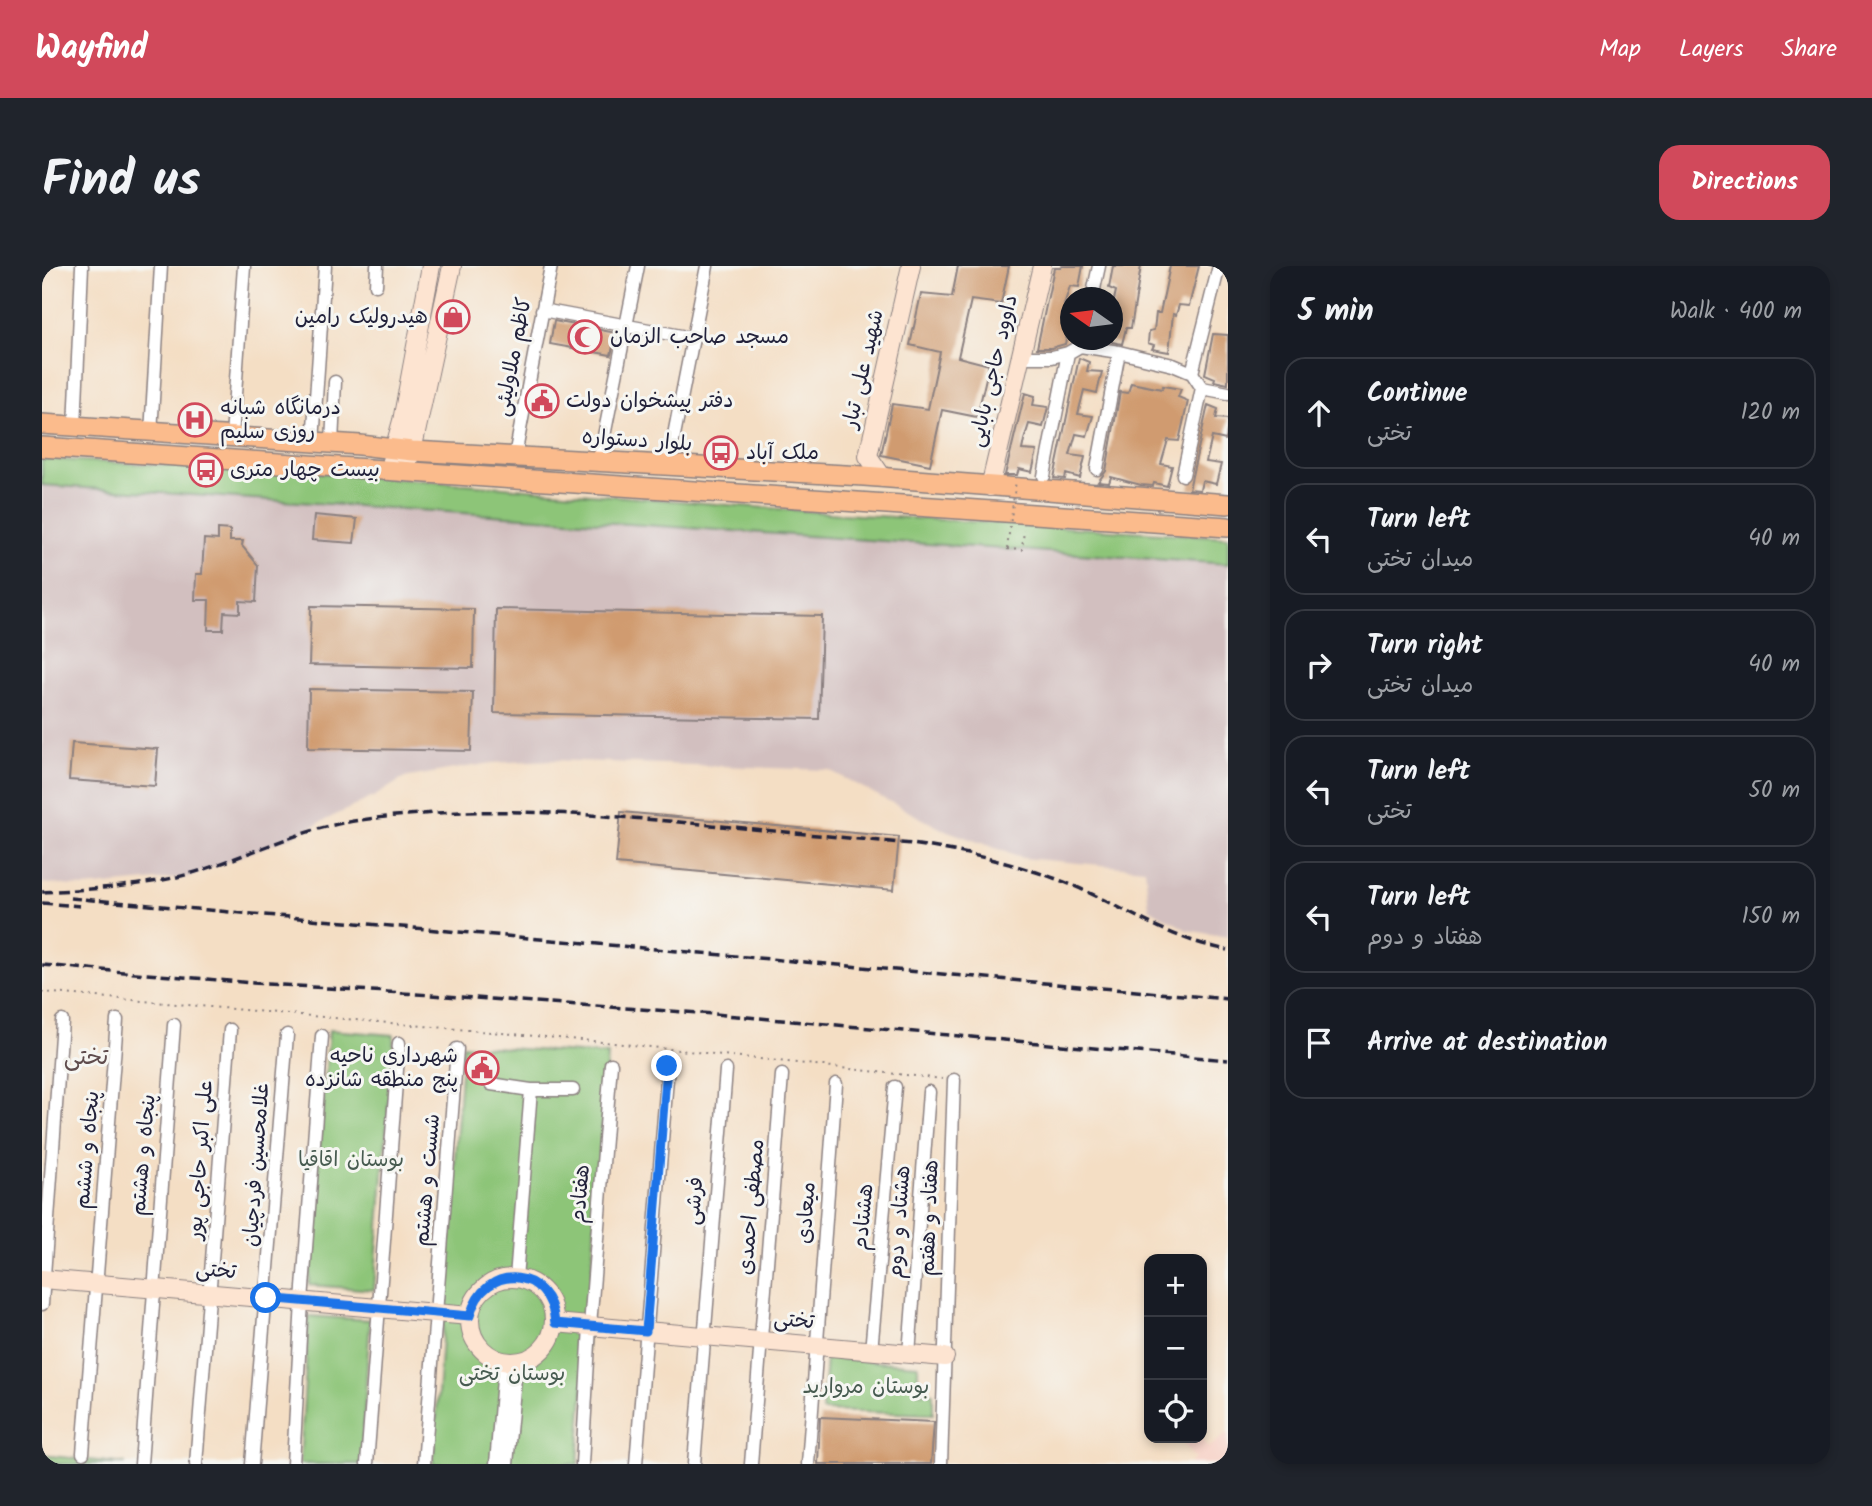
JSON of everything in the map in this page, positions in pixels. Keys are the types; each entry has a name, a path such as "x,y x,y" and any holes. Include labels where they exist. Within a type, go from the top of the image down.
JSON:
{"main road":[{"path":"403,450 402,421 431,266"},
{"path":"397,469 452,266"},
{"name":"شهید علی تبار","path":"883,478 867,456 911,266"},
{"name":"داوود حاجی بابایی","path":"990,487 1042,266"},
{"name":"بلوار دستواره","path":"42,424 403,450 1225,501"},
{"path":"42,447 1228,527"},
{"path":"503,1278 516,1278 529,1281 549,1298 555,1323 545,1348 535,1357 509,1363 484,1353 471,1329 470,1316 473,1303 491,1283 503,1278"},
{"name":"تختی","path":"43,1279 470,1316"},
{"name":"تختی","path":"555,1323 945,1357"}],"street":[{"path":"75,427 82,266"},
{"path":"151,433 161,266"},
{"path":"232,438 244,266"},
{"path":"322,443 325,266"},
{"path":"376,285 377,266"},
{"name":"کاظم ملاولیئی","path":"514,456 551,266"},
{"path":"599,461 638,266"},
{"path":"668,466 707,266"},
{"path":"1095,287 1100,266"},
{"path":"1192,373 1219,266"},
{"path":"542,310 692,338"},
{"path":"1021,357 1052,357 1072,350"},
{"path":"1111,350 1173,365 1192,373 1202,388 1184,475"},
{"path":"1097,469 1119,352"},
{"path":"1044,476 1068,353"},
{"path":"322,443 335,382"},
{"path":"1202,388 1228,393"},
{"name":"پنجاه و ششم","path":"83,1453 117,1020"},
{"path":"42,1304 62,1021"},
{"name":"پنجاه و هشتم","path":"141,1464 174,1025"},
{"name":"علی اکبر حاجی پور","path":"196,1464 230,1030"},
{"name":"غلامحسین فردچیان","path":"253,1464 287,1035"},
{"path":"293,1464 322,1036"},
{"path":"367,1464 399,1042"},
{"name":"شست و هشتم","path":"424,1464 457,1049"},
{"name":"هفتادم","path":"582,1464 611,1064"},
{"path":"636,1464 667,1066"},
{"name":"فرشی","path":"694,1464 726,1070"},
{"name":"مصطفی احمدی","path":"751,1464 782,1075"},
{"name":"هفتاد و هفتم","path":"942,1464 954,1080"},
{"path":"491,1084 531,1090 573,1090"},
{"name":"میعادی","path":"808,1464 835,1084"},
{"name":"هشتادم","path":"871,1351 895,1087"},
{"path":"516,1278 531,1090"},
{"name":"هشتاد و دوم","path":"909,1354 929,1092"},
{"path":"496,1360 502,1368 507,1464"},
{"path":"496,1464 515,1378 522,1362"}],"path":[{"path":"1016,480 1007,549 1022,550 1025,514"},
{"path":"42,992 619,1044 954,1080"}],"shaded area":[{"path":"42,485 1228,564 1228,937 1187,930 1149,908 1145,869 1023,858 942,829 829,770 551,760 492,763 404,778 375,796 288,838 189,877 84,887 42,883"},
{"path":"1228,1433 1228,1464 1189,1464 1195,1459 1183,1443 1204,1443 1208,1448"}],"green space":[{"path":"42,459 327,473 842,514 1228,537 1228,564 42,485"},
{"name":"بوستان اقاقیا","path":"329,1030 394,1035 374,1290 309,1285"},
{"name":"بوستان تختی","path":"463,1045 607,1055 578,1464 433,1464"},
{"path":"309,1316 370,1320 361,1464 300,1464"},
{"name":"بوستان مروارید","path":"826,1358 918,1365 918,1392 933,1393 933,1414 822,1411"},
{"path":"42,1455 126,1464 42,1464"}],"building":[{"path":"958,266 1009,266 1001,304 971,300 958,357 989,365 977,417 942,410 930,465 881,455 892,404 928,409 940,352 910,345 921,294 952,297"},
{"path":"1083,266 1079,287 1060,287 1060,345 1037,348 1054,268"},
{"path":"1113,266 1141,266 1131,328 1126,328 1123,340 1123,287 1109,287"},
{"path":"1170,266 1199,266 1189,306 1179,305 1176,315 1173,314 1169,352 1152,349 1154,345 1148,343 1149,331 1154,330 1156,313 1160,313"},
{"name":"مسجد صاحب الزمان","path":"554,321 616,333 611,355 550,344"},
{"path":"1213,334 1228,335 1228,384 1214,381 1215,378 1205,374"},
{"path":"1079,358 1089,362 1087,371 1102,372 1097,393 1084,390 1078,414 1093,416 1087,436 1076,434 1070,455 1085,457 1080,478 1066,474 1065,479 1054,478"},
{"path":"1131,383 1162,389 1163,386 1181,389 1178,397 1188,401 1179,441 1168,440 1161,464 1172,466 1167,486 1154,483 1153,486 1141,485 1111,477 1109,483 1098,482 1106,471 1120,392 1128,393"},
{"path":"1025,393 1035,396 1033,405 1048,407 1043,427 1029,424 1024,440 1022,450 1037,451 1032,472 1019,469 1017,475 1005,475"},
{"path":"1208,405 1218,409 1216,418 1228,419 1226,440 1212,437 1206,462 1221,464 1216,484 1202,481 1200,490 1189,489"},
{"path":"314,515 357,519 354,543 312,540"},
{"path":"218,529 230,530 230,541 243,541 242,546 258,565 256,602 240,601 240,613 224,612 223,630 208,630 209,600 195,600 196,574 202,574 204,539 218,540"},
{"path":"311,606 474,609 473,668 309,665"},
{"path":"496,609 822,616 819,719 494,713"},
{"path":"309,689 473,692 471,751 308,748"},
{"path":"72,743 158,749 155,786 69,780"},
{"path":"621,812 899,837 894,890 616,864"},
{"path":"820,1417 934,1422 931,1464 818,1464"}],"railway":[{"path":"42,892 116,887 189,874 317,829 361,820 443,813 567,814 649,819 912,844 952,851 994,860 1056,879 1166,931 1228,950"},
{"path":"70,898 1228,999"},
{"path":"42,903 80,906"},
{"path":"42,965 253,983 714,1014 1228,1060"}],"place":[{"name":"هیدرولیک رامین","path":"453,317"},
{"name":"مسجد صاحب الزمان","path":"585,337"},
{"name":"دفتر پیشخوان دولت","path":"542,401"},
{"name":"درمانگاه شبانه روزی سلیم","path":"195,420"},
{"name":"ملک آباد","path":"721,453"},
{"name":"بیست چهار متری","path":"206,470"},
{"name":"شهرداری ناحیه پنج منطقه شانزده","path":"482,1068"}],"district":[{"name":"تختی","path":"86,1058"}],"route":[{"path":"266,1298 470,1316 473,1303 491,1283 503,1278 516,1278 529,1281 549,1298 555,1323 646,1331 667,1066"}]}
